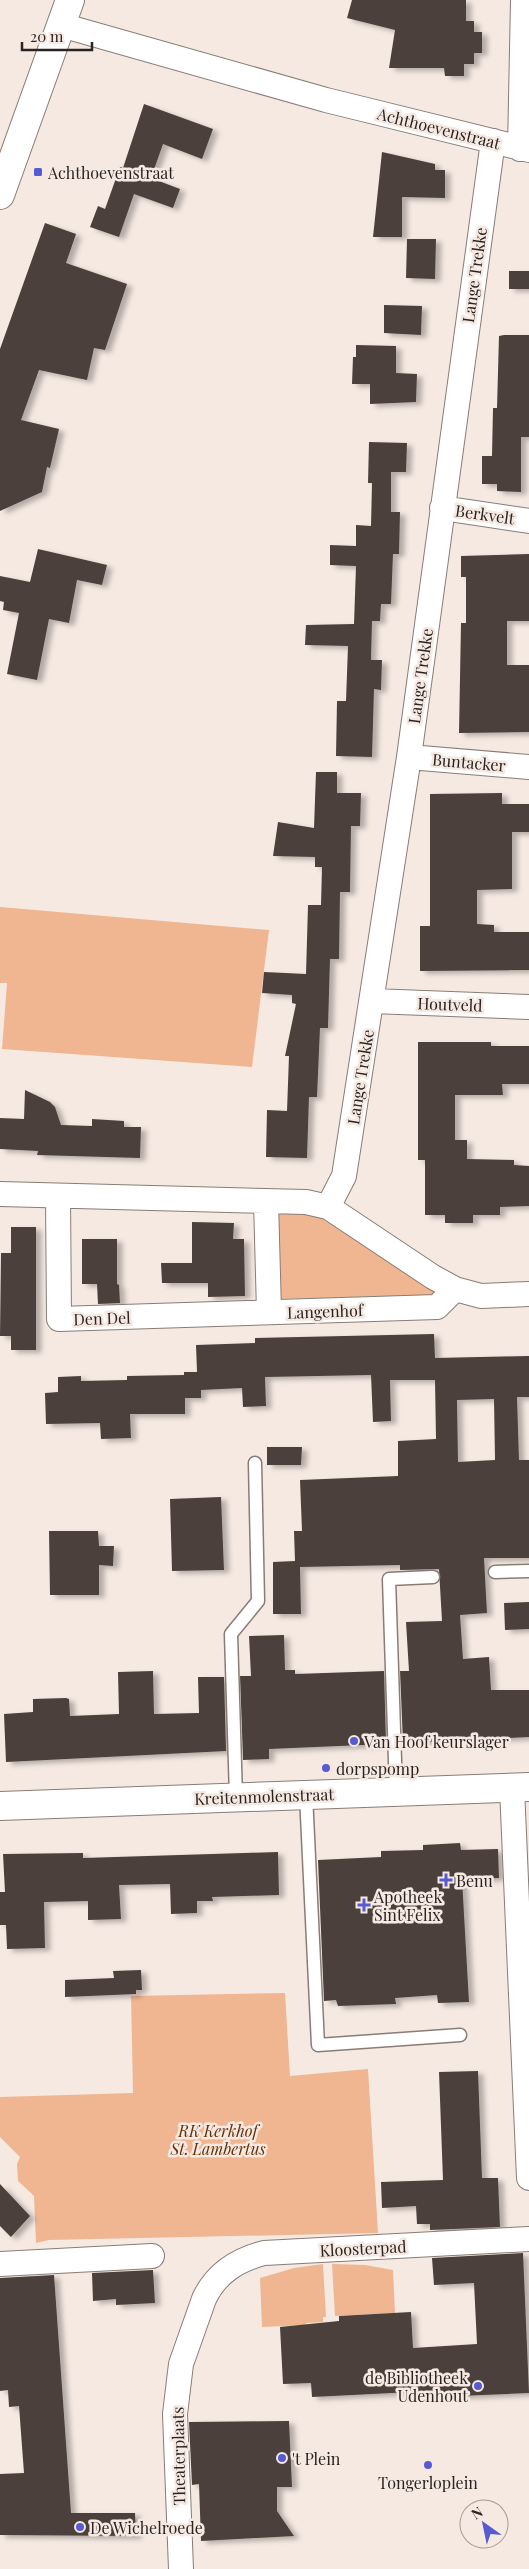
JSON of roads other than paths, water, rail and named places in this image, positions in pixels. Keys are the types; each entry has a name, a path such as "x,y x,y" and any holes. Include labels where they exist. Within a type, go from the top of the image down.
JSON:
{"street":[{"path":"0,195 70,0"},
{"path":"523,0 525,150"},
{"name":"Achthoevenstraat","path":"61,25 326,100 525,150"},
{"name":"Lange Trekke","path":"328,1207 344,1176 372,1001 409,757 493,141"},
{"name":"Berkvelt","path":"442,508 529,520"},
{"name":"Buntacker","path":"409,757 529,767"},
{"name":"Houtveld","path":"372,1001 529,1007"},
{"path":"0,1194 306,1202 328,1207 433,1277 455,1289 481,1296 529,1294"},
{"name":"Den Del","path":"58,1196 59,1319 269,1312"},
{"name":"Langenhof","path":"266,1202 269,1312 437,1307 455,1289"},
{"path":"520,1787 529,2178"},
{"name":"Kreitenmolenstraat","path":"0,1806 520,1787"},
{"name":"Kloosterpad","path":"209,2289 222,2273 244,2258 264,2254 529,2240"},
{"path":"0,2264 152,2256"},
{"name":"Theaterplaats","path":"181,2569 175,2414 181,2364 209,2289"}],"lane":[{"path":"236,1797 231,1634 258,1601 255,1463"},
{"path":"495,1572 529,1571"},
{"path":"396,1791 389,1579 432,1577"},
{"path":"306,1795 318,2045 460,2036"}],"place":[{"name":"Achthoevenstraat","path":"38,172"},
{"name":"Van Hoof keurslager","path":"354,1741"},
{"name":"dorpspomp","path":"326,1768"},
{"name":"Benu","path":"446,1880"},
{"name":"Apotheek Sint Felix","path":"364,1905"},
{"name":"de Bibliotheek Udenhout","path":"478,2386"},
{"name":"'t Plein","path":"282,2458"},
{"name":"Tongerloplein","path":"428,2465"},
{"name":"De Wichelroede","path":"80,2527"}],"park label":[{"name":"RK Kerkhof St. Lambertus","path":"218,2139"}]}
